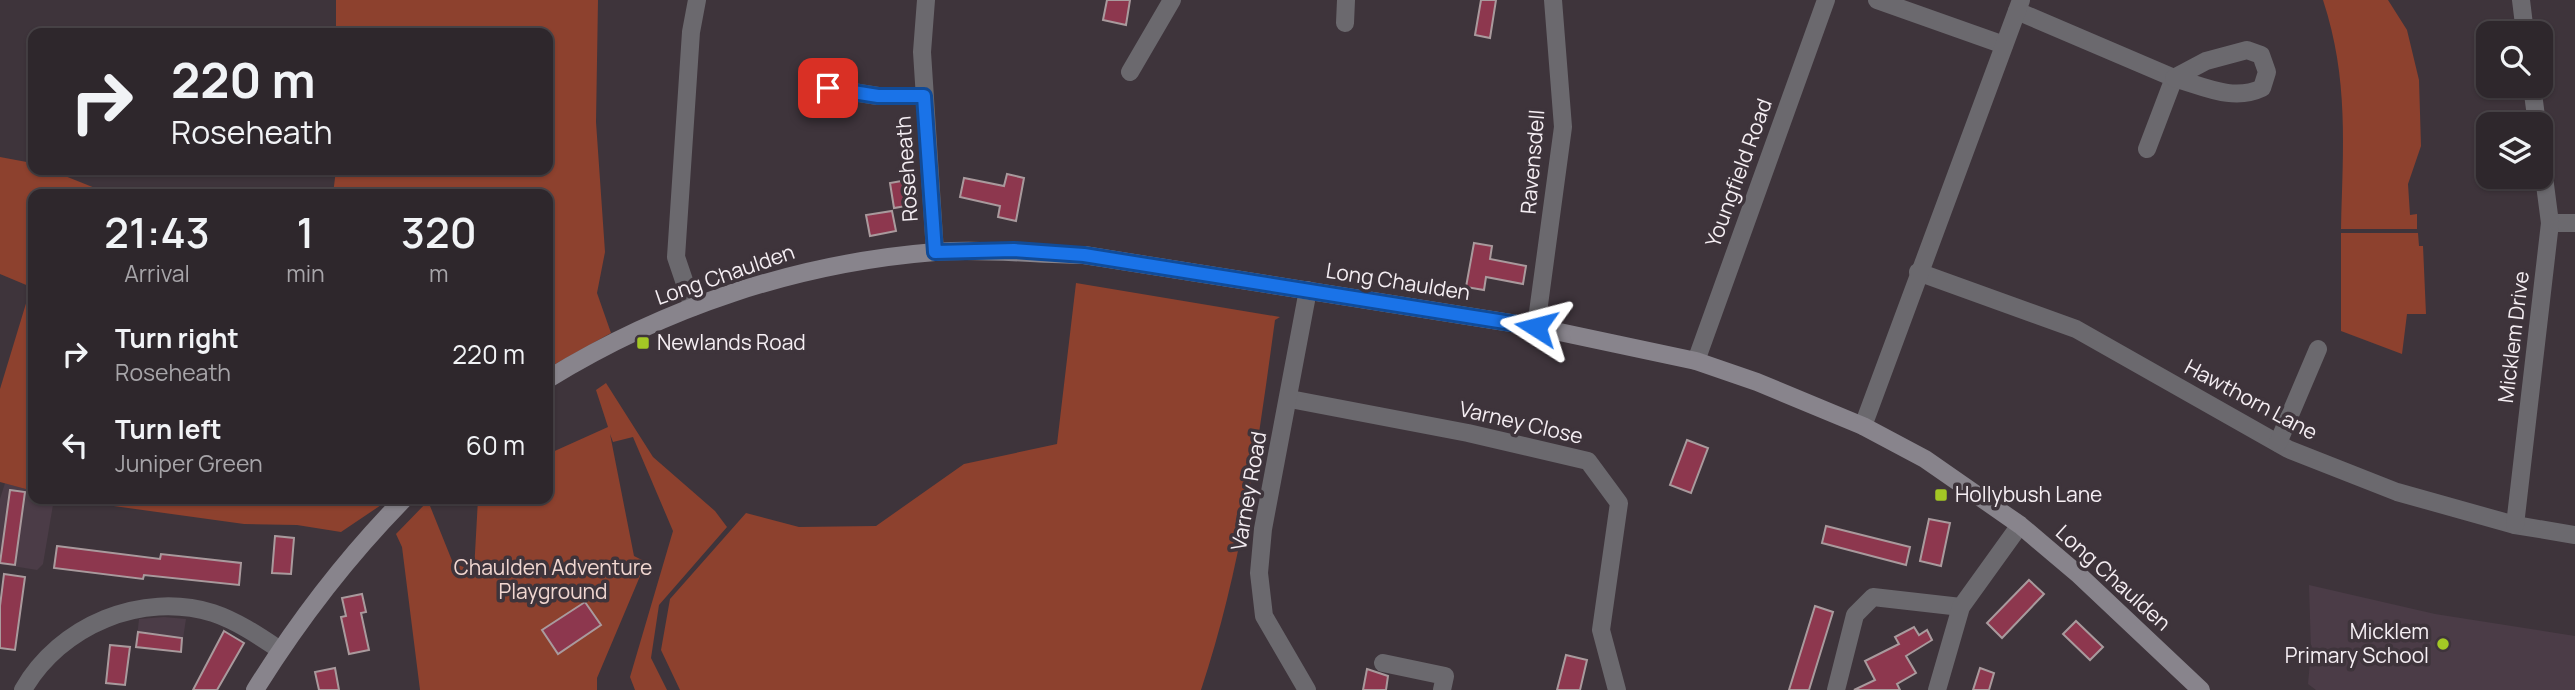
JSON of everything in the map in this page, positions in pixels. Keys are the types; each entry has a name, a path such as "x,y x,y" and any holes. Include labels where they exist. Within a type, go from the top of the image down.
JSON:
{"street":[{"path":"693,307 676,257 691,32 697,0"},
{"name":"Roseheath","path":"926,0 922,52 935,252"},
{"path":"1130,72 1172,0"},
{"path":"1345,23 1346,0"},
{"name":"Ravensdell","path":"1536,327 1563,127 1553,0"},
{"name":"Youngfield Road","path":"1696,361 1826,0"},
{"path":"1877,0 2004,45"},
{"path":"2521,0 2524,21"},
{"path":"1863,426 2019,6 2174,78 2232,94 2248,94 2262,88 2267,72 2261,55 2247,50 2206,61 2174,78 2147,149"},
{"path":"828,88 878,96 924,96"},
{"name":"Micklem Drive","path":"2515,525 2550,223 2546,189"},
{"path":"2550,223 2575,223"},
{"name":"Long Chaulden","path":"553,376 612,342 736,291 814,269 935,252 1014,250 1084,255 1536,327 1696,361 1757,382 1863,426 1925,459 2020,524 2079,575 2201,690"},
{"name":"Hawthorn Lane","path":"1918,272 2076,329 2278,443 2396,492 2515,525 2575,535"},
{"name":"Varney Road","path":"1307,690 1265,615 1259,573 1263,529 1290,399 1308,290"},
{"path":"2278,443 2318,349"},
{"name":"Varney Close","path":"1290,399 1468,433 1588,461 1619,503 1601,630 1617,690"},
{"path":"255,690 319,595 400,504"},
{"path":"1937,690 1961,607 2020,524"},
{"path":"1836,690 1855,615 1873,597 1961,607"},
{"path":"23,690 49,655 95,622 123,611 156,606 186,607 239,624 280,650"},
{"path":"1383,663 1445,676 1442,690"}],"shaded area":[{"path":"5,483 28,490 28,504 53,504 43,564 37,570 0,564 0,499"},
{"name":"Micklem Primary School","path":"2309,585 2435,614 2575,636 2575,690 2316,690 2308,684 2311,651"},
{"path":"139,619 186,619 181,652 136,647"}],"green space":[{"path":"336,0 598,0 596,122 605,252 597,293 611,333 553,365 553,189 334,189 335,175 553,175 553,28 336,28"},
{"path":"2323,0 2388,0 2407,30 2419,80 2421,146 2408,184 2410,215 2417,214 2417,229 2341,229 2341,86"},
{"path":"0,157 28,162 28,175 62,175 95,188 28,189 28,286 0,274"},
{"path":"2341,233 2418,233 2419,246 2423,246 2426,314 2407,314 2402,354 2341,331"},
{"path":"1076,283 1280,317 1275,320 1255,460 1238,553 1201,690 680,690 661,650 670,599 746,513 799,527 876,526 964,464 1057,444"},
{"path":"28,297 28,490 0,482 0,389"},
{"name":"Chaulden Adventure Playground","path":"606,383 653,457 715,511 727,527 659,605 651,658 667,690 635,690 630,677 673,531 633,437 613,442 610,434 634,556 646,562 597,678 597,690 420,690 402,547 396,534 425,504 429,504 453,563 474,571 478,504 553,504 553,452 608,427 596,390"},
{"path":"99,504 383,504 341,532 297,525 244,524"}],"building":[{"path":"1107,0 1130,0 1126,25 1103,20"},
{"path":"1481,0 1496,0 1490,38 1475,35"},
{"path":"1007,174 1024,178 1016,221 998,217 1000,206 960,197 964,178 1004,186"},
{"path":"913,179 918,204 894,208 890,183"},
{"path":"892,211 896,231 870,236 866,215"},
{"path":"1474,243 1492,246 1490,259 1526,266 1523,284 1486,277 1484,290 1466,287"},
{"path":"1687,440 1708,448 1691,493 1670,485"},
{"path":"10,490 25,492 15,565 0,563"},
{"path":"1929,519 1950,523 1941,566 1920,561"},
{"path":"1826,526 1910,547 1906,565 1822,543"},
{"path":"275,536 294,538 291,574 272,573"},
{"path":"57,546 160,559 161,554 241,563 239,585 144,575 143,579 54,568"},
{"path":"4,574 25,577 15,650 0,648 0,606"},
{"path":"2029,580 2044,594 2002,638 1987,623"},
{"path":"362,594 366,612 361,613 369,650 349,654 341,617 346,616 342,598"},
{"path":"585,602 601,625 558,654 542,630"},
{"path":"1815,606 1833,612 1809,690 1789,690"},
{"path":"2076,621 2103,647 2090,660 2063,634"},
{"path":"1914,627 1919,635 1927,630 1932,640 1906,656 1916,673 1897,684 1900,690 1854,690 1875,680 1865,661 1899,644 1895,637"},
{"path":"224,631 244,643 217,690 193,690"},
{"path":"138,632 182,638 181,652 136,647"},
{"path":"110,645 130,647 125,685 106,683"},
{"path":"1566,655 1587,660 1580,690 1557,690"},
{"path":"335,668 339,690 319,690 315,672"},
{"path":"1980,668 1994,673 1989,690 1973,690"},
{"path":"1367,669 1388,676 1386,690 1363,690"}],"place":[{"name":"Newlands Road","path":"643,343"},
{"name":"Hollybush Lane","path":"1941,495"},
{"name":"Micklem Primary School","path":"2443,644"}],"route":[{"path":"828,88 878,96 924,96 935,252 1014,250 1084,255 1536,327"}]}
